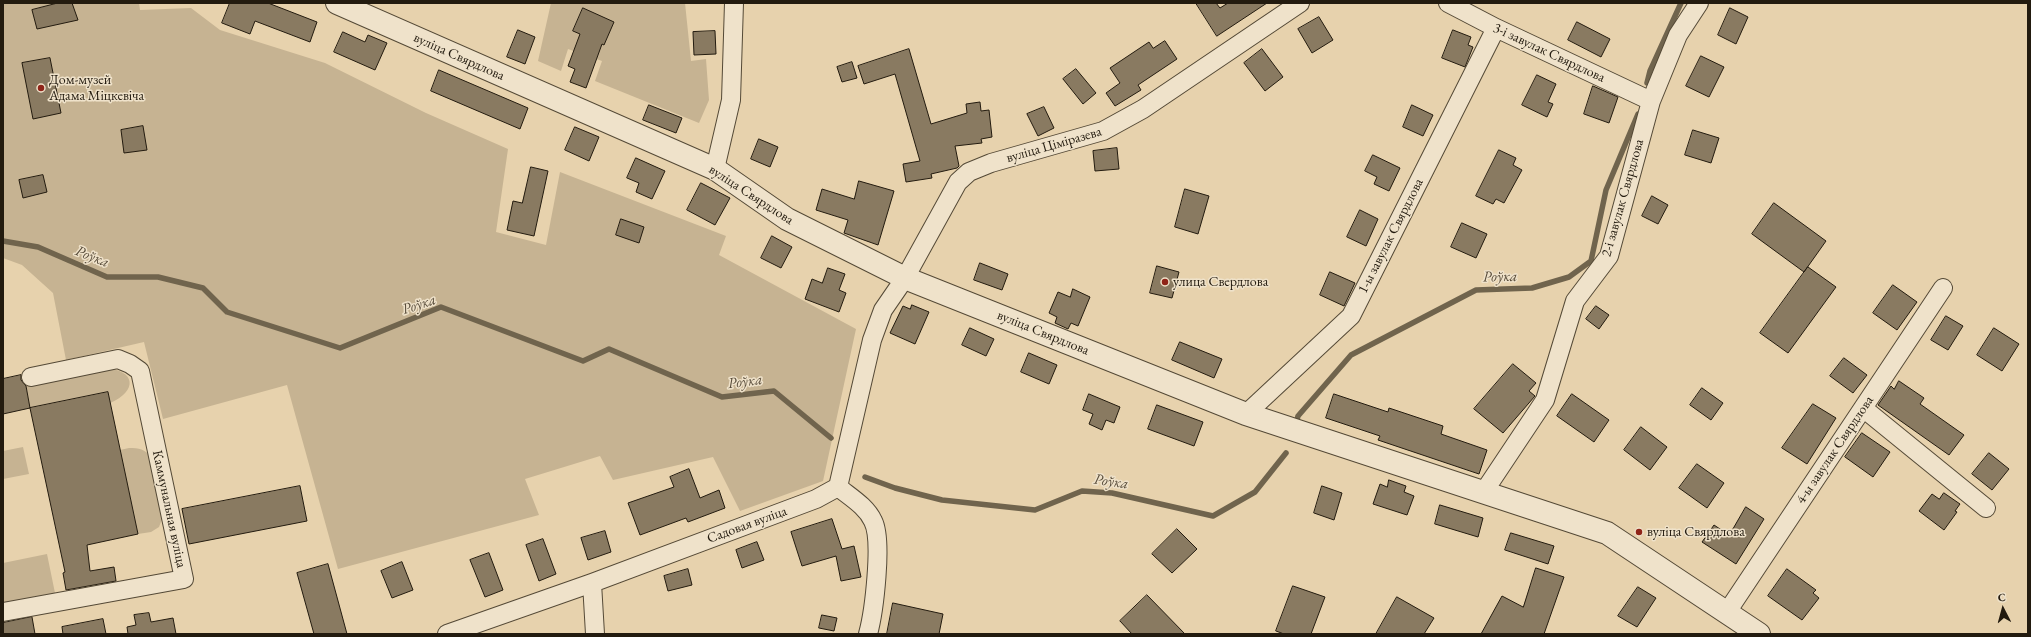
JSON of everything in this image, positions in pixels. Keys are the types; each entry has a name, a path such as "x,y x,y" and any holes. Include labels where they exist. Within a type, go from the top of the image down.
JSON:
{"street":[{"name":"вуліца Свярдлова","path":"337,3 715,169 787,219 905,278 1246,414 1607,533 1759,634"},
{"path":"715,169 731,100 734,3"},
{"name":"вуліца Ціміразева","path":"905,278 958,182 969,172 1005,159 1103,131 1143,109 1300,3"},
{"name":"3-і завулак Свярдлова","path":"1448,3 1496,28 1651,101"},
{"name":"2-і завулак Свярдлова","path":"1483,493 1545,400 1575,301 1609,256 1651,101 1678,36 1699,3"},
{"name":"1-ы завулак Свярдлова","path":"1246,414 1351,316 1496,28"},
{"path":"868,634 873,618 878,534 873,520 862,506 838,487 872,340 883,310 905,278"},
{"name":"4-ы завулак Свярдлова","path":"1727,612 1943,288"},
{"name":"Каммунальная вуліца","path":"3,612 184,579 140,371 130,364 118,359 31,377"},
{"path":"1863,408 1986,508"},
{"name":"Садовая вуліца","path":"447,634 592,583 816,500 838,487"},
{"path":"592,583 594,634"}],"shaded area":[{"path":"3,3 139,3 140,10 191,8 220,30 325,63 426,113 508,149 496,232 546,245 560,172 726,236 719,255 856,329 823,481 740,511 713,457 613,480 600,456 525,479 539,515 338,569 287,385 163,419 144,342 66,360 53,293 22,265 3,258"},
{"path":"551,3 685,3 691,61 706,59 709,100 699,123 595,81 602,61 568,49 561,71 538,61"},
{"path":"105,368 123,373 128,377 130,382 125,393 110,403 108,392 30,408 26,385"},
{"path":"23,447 29,474 3,479 3,451"},
{"path":"129,448 142,450 151,457 164,514 159,527 151,532 138,534 120,450"},
{"path":"47,554 55,593 3,603 3,563"}],"building":[{"path":"58,3 72,3 78,20 37,29 32,10"},
{"path":"230,3 268,3 317,22 310,42 255,21 250,34 222,23"},
{"path":"1196,3 1216,3 1220,8 1228,3 1267,3 1217,36"},
{"path":"583,8 614,22 604,45 602,44 586,88 570,82 575,69 568,66 580,34 573,31"},
{"path":"1730,8 1748,17 1736,44 1718,35"},
{"path":"1319,17 1333,40 1312,53 1298,29"},
{"path":"1577,22 1610,39 1601,57 1568,40"},
{"path":"518,30 535,37 525,64 507,57"},
{"path":"1453,30 1471,37 1468,45 1473,47 1465,67 1442,58"},
{"path":"715,31 716,54 694,55 693,32"},
{"path":"343,32 365,42 368,35 387,43 375,70 334,52"},
{"path":"1165,41 1177,59 1138,85 1141,90 1115,106 1106,93 1120,83 1110,68 1149,42 1153,48"},
{"path":"909,49 931,124 967,113 966,104 980,102 981,111 989,110 992,137 981,139 982,143 955,146 959,166 957,168 931,174 932,178 906,182 903,164 920,161 895,74 864,84 858,66"},
{"path":"1262,49 1283,77 1265,91 1244,63"},
{"path":"1701,56 1724,67 1709,97 1686,86"},
{"name":"Дом-музей Адама Міцкевіча","path":"50,58 61,113 33,119 22,63"},
{"path":"852,62 857,78 842,82 837,67"},
{"path":"1076,69 1096,93 1083,104 1063,79"},
{"path":"439,70 528,108 520,129 431,91"},
{"path":"1537,75 1556,84 1548,102 1553,104 1547,117 1522,105"},
{"path":"1593,86 1618,97 1609,123 1584,114"},
{"path":"649,105 682,118 676,133 643,120"},
{"path":"1412,105 1433,115 1423,136 1403,127"},
{"path":"1044,107 1054,128 1038,136 1027,114"},
{"path":"143,126 147,150 124,153 121,130"},
{"path":"575,127 599,137 589,161 565,150"},
{"path":"1693,130 1719,138 1711,163 1685,155"},
{"path":"759,139 778,147 770,167 751,159"},
{"path":"1117,148 1119,169 1095,171 1093,151"},
{"path":"1499,150 1516,158 1513,165 1522,170 1504,203 1496,199 1493,204 1476,196"},
{"path":"1373,155 1400,168 1389,191 1374,184 1377,177 1365,171"},
{"path":"636,158 665,171 652,199 636,192 639,183 627,178"},
{"path":"531,167 548,171 534,236 507,230 513,201 522,203"},
{"path":"43,175 47,192 23,198 19,180"},
{"path":"859,181 894,191 878,245 844,233 848,220 816,210 822,189 854,199"},
{"path":"701,183 730,198 715,225 687,210"},
{"path":"1185,189 1209,196 1198,234 1175,227"},
{"path":"1652,196 1668,205 1658,224 1642,216"},
{"path":"1774,203 1826,241 1804,272 1752,234"},
{"path":"1360,210 1378,219 1366,246 1347,237"},
{"path":"621,219 644,227 639,243 616,235"},
{"path":"1462,223 1487,234 1476,258 1451,247"},
{"path":"772,236 792,247 781,268 761,258"},
{"path":"980,263 1008,274 1002,290 974,280"},
{"name":"улица Свердлова","path":"1157,266 1179,272 1172,298 1150,293"},
{"path":"1808,267 1836,287 1788,353 1760,333"},
{"path":"828,268 845,274 839,290 846,293 839,312 805,299 812,279 822,283"},
{"path":"1330,272 1355,283 1344,306 1320,295"},
{"path":"1893,285 1917,302 1897,330 1873,313"},
{"path":"1073,289 1090,297 1078,326 1071,323 1068,329 1055,323 1057,317 1049,313 1058,292 1070,297"},
{"path":"912,305 929,312 915,344 890,333 903,306 910,309"},
{"path":"1596,306 1609,315 1599,329 1586,319"},
{"path":"1946,316 1963,326 1948,350 1931,340"},
{"path":"970,328 994,339 986,356 962,345"},
{"path":"1994,328 2019,344 2002,371 1977,355"},
{"path":"1180,342 1222,359 1214,378 1172,360"},
{"path":"1029,353 1057,365 1049,384 1021,372"},
{"path":"1844,358 1867,375 1853,393 1830,376"},
{"path":"1513,364 1536,383 1529,391 1535,396 1503,433 1474,409"},
{"path":"21,375 21,380 26,386 30,408 3,414 3,379"},
{"path":"1899,381 1924,398 1920,404 1964,435 1949,455 1878,405 1891,386 1894,389"},
{"path":"1702,388 1723,403 1711,420 1690,405"},
{"path":"108,392 138,534 87,545 90,571 114,567 116,581 66,590 63,573 65,572 30,408"},
{"path":"1089,394 1120,407 1114,423 1106,420 1102,430 1089,424 1093,414 1083,410"},
{"path":"1334,394 1388,412 1389,408 1443,426 1441,434 1487,450 1479,474 1378,440 1380,436 1326,418"},
{"path":"1572,394 1609,420 1594,442 1557,416"},
{"path":"1813,404 1836,418 1807,464 1782,448"},
{"path":"1157,405 1203,422 1194,446 1148,429"},
{"path":"1641,427 1667,447 1650,470 1624,450"},
{"path":"1862,433 1890,452 1873,477 1845,457"},
{"path":"1989,453 2009,469 1992,490 1972,474"},
{"path":"1697,464 1724,483 1707,508 1679,488"},
{"path":"689,469 700,498 719,490 725,508 688,522 686,518 640,535 628,503 674,487 670,477"},
{"path":"1389,480 1406,486 1404,492 1414,496 1407,515 1373,504 1380,484 1387,487"},
{"path":"300,486 307,521 189,544 182,509"},
{"path":"1322,486 1342,493 1334,520 1314,513"},
{"path":"1944,493 1960,504 1955,511 1957,512 1944,530 1919,511 1932,494 1939,499"},
{"path":"1440,505 1483,518 1478,537 1435,524"},
{"path":"1746,507 1764,519 1736,564 1702,542 1714,525 1729,535"},
{"path":"832,519 842,549 854,546 861,577 841,581 836,556 802,566 791,532"},
{"path":"1177,529 1197,549 1172,573 1152,554"},
{"path":"605,531 611,552 588,560 581,538"},
{"path":"1511,533 1554,546 1548,564 1505,550"},
{"path":"543,539 556,574 539,581 526,545"},
{"path":"757,542 764,560 742,568 736,550"},
{"path":"489,553 503,590 485,597 470,560"},
{"path":"402,562 413,590 392,598 381,571"},
{"path":"328,564 347,634 314,634 297,573"},
{"path":"1536,568 1564,577 1544,634 1481,634 1502,596 1523,607"},
{"path":"688,569 692,585 668,591 664,576"},
{"path":"1787,569 1816,590 1813,593 1819,598 1802,620 1768,596"},
{"path":"1293,586 1325,597 1311,634 1284,634 1276,631"},
{"path":"1638,587 1656,598 1637,627 1618,616"},
{"path":"1147,595 1185,634 1132,634 1120,621"},
{"path":"1397,597 1434,618 1424,634 1376,634"},
{"path":"893,603 943,614 939,634 887,634"},
{"path":"149,613 151,622 173,618 176,634 128,634 127,627 136,625 134,615"},
{"path":"822,615 837,618 834,631 819,628"},
{"path":"32,617 35,634 3,634 3,623"},
{"path":"103,619 106,634 63,634 62,627"}],"waterway":[{"name":"Роўка","path":"1647,83 1650,71 1681,3"},
{"name":"Роўка","path":"1296,424 1298,416 1351,355 1476,290 1532,288 1569,277 1591,261 1606,190 1638,114"},
{"name":"Роўка","path":"3,241 38,247 107,277 158,277 203,288 227,312 340,348 441,307 583,361 609,349 722,397 774,391 831,438"},
{"name":"Роўка","path":"865,477 895,488 942,500 1035,510 1082,491 1112,493 1213,516 1255,492 1286,453"}],"place":[{"name":"Дом-музей Адама Міцкевіча","path":"41,88"},
{"name":"улица Свердлова","path":"1165,282"},
{"name":"вуліца Свярдлова","path":"1639,532"}]}
